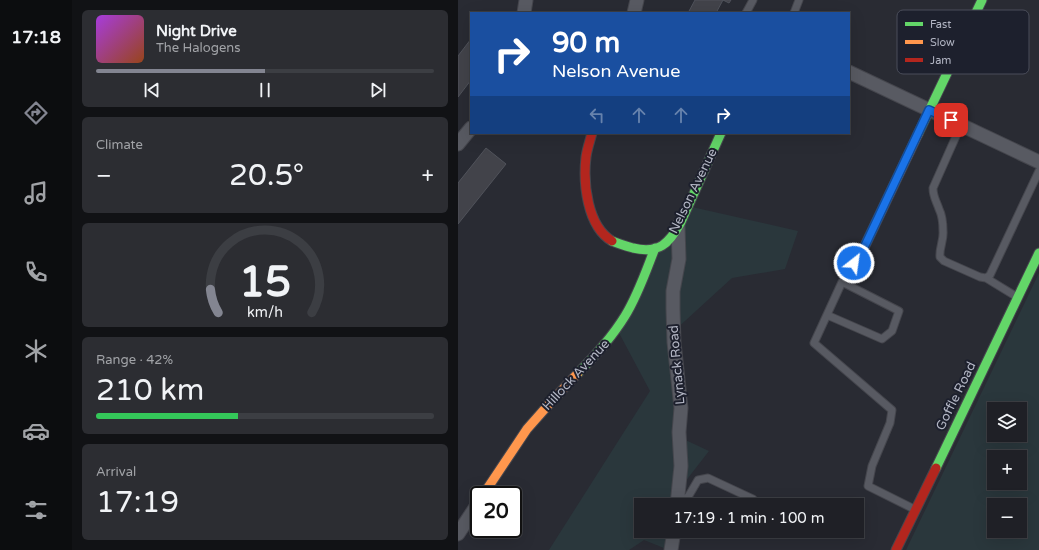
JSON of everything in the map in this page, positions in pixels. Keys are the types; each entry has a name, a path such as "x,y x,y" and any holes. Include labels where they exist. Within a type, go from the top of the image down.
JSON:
{"street":[{"path":"524,12 526,0"},
{"path":"634,12 637,0"},
{"path":"977,10 982,0"},
{"path":"850,72 1039,162"},
{"path":"861,254 946,74"},
{"path":"458,144 470,129"},
{"path":"592,134 586,156 585,172 588,199 592,214 598,227 606,237 614,242 638,249 648,250 655,248"},
{"name":"Nelson Avenue","path":"655,248 666,244 672,236 685,212 721,134"},
{"name":"Lynack Road","path":"678,225 679,259 673,291 672,309 681,408 679,432 681,466 678,498"},
{"name":"Hillock Avenue","path":"490,486 527,429 554,398 583,369 621,323 636,295 655,248"},
{"name":"Goffle Road","path":"896,550 1039,253"},
{"path":"458,534 470,516"},
{"path":"671,550 673,538"}],"lane":[{"path":"747,12 753,0"},
{"path":"794,12 799,0"},
{"path":"961,125 933,188 933,196 940,210 943,231 943,240 939,252 940,257 944,261 980,278 986,278 1018,297"},
{"path":"986,278 990,275 1039,170"},
{"path":"861,254 842,282 814,343 892,410 890,423 872,466 868,486 916,510"},
{"path":"1026,281 1039,273"},
{"path":"827,315 882,340 892,331 899,311 842,282"},
{"path":"686,498 698,480 708,478 753,498"}],"shaded area":[{"path":"692,207 798,231 785,269 732,278 674,331 679,437 709,451 681,487 680,498 634,498 634,538 674,538 669,550 644,540 629,550 549,550 650,391 618,331 658,251"},
{"path":"1039,273 1039,550 906,550"}],"building":[{"path":"695,0 723,0 717,12 689,12"},
{"path":"723,0 731,0 729,3"},
{"path":"470,40 470,81 458,97 458,56"},
{"path":"486,148 506,164 458,224 458,183"}],"traffic: fast":[{"path":"977,10 982,0"},
{"path":"918,134 947,74"},
{"path":"612,241 642,250 650,250 662,246 677,230 721,134"},
{"path":"578,373 603,346 630,308 655,248"},
{"path":"936,468 1039,253"}],"traffic: slow":[{"path":"861,254 918,134"},
{"path":"489,486 527,429 578,373"}],"traffic: jam":[{"path":"592,134 586,154 585,167 588,203 597,225 612,241"},
{"path":"896,550 936,468"}],"route":[{"path":"854,263 861,254 929,110 951,120"}]}
